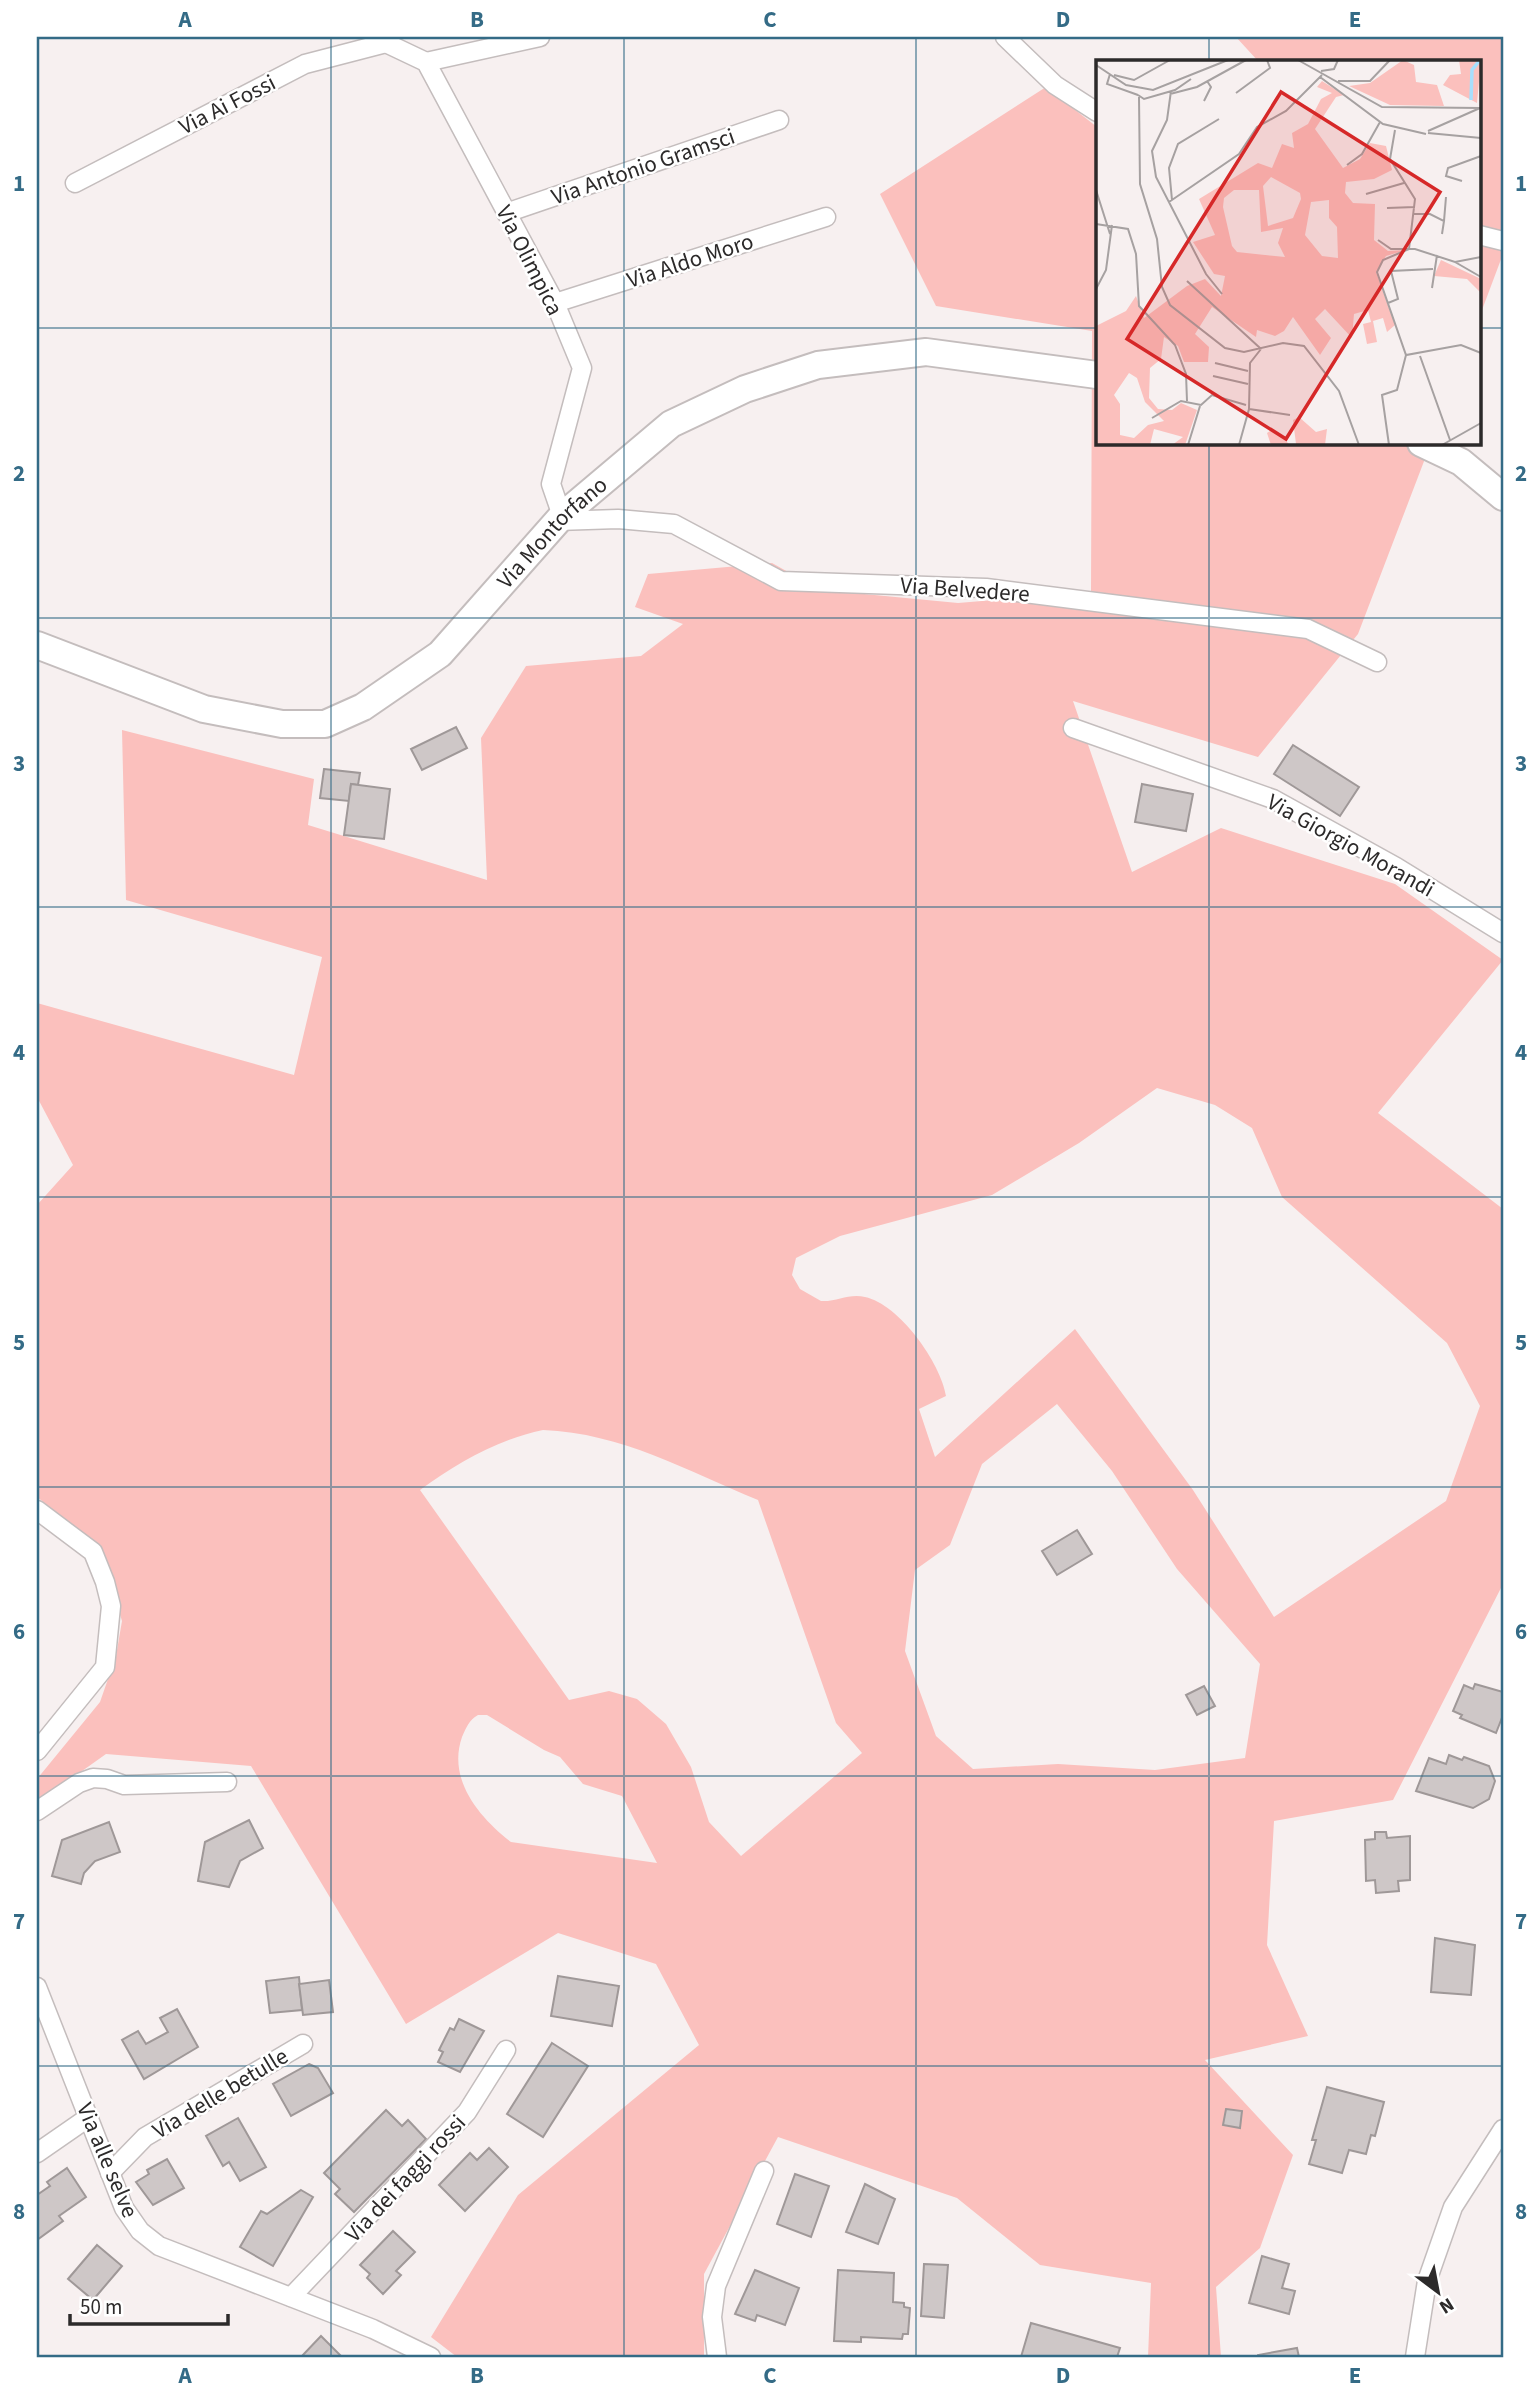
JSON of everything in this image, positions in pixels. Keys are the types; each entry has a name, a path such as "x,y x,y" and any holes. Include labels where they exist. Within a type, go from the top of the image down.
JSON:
{"street":[{"path":"385,40 426,62 540,37"},
{"path":"1005,37 1055,85 1096,111"},
{"name":"Via Ai Fossi","path":"75,183 305,64 385,40"},
{"name":"Via Olimpica","path":"426,62 555,303 582,368 551,484 559,519"},
{"name":"Via Antonio Gramsci","path":"506,213 779,120"},
{"name":"Via Aldo Moro","path":"555,303 826,217"},
{"path":"1480,235 1503,241"},
{"name":"Via Montorfano","path":"37,645 204,709 282,724 325,724 363,707 440,653 559,519 671,424 745,389 818,365 926,352 1096,375"},
{"path":"1423,444 1461,462 1503,497"},
{"name":"Via Belvedere","path":"559,519 618,519 674,524 781,580 986,587 1308,629 1377,662"},
{"name":"Via Giorgio Morandi","path":"1073,728 1273,799 1396,867 1503,933"},
{"path":"37,1510 93,1552 106,1582 111,1606 105,1667 37,1751"},
{"path":"37,1811 79,1783 93,1779 107,1779 124,1785 227,1783"},
{"name":"Via alle selve","path":"37,1987 124,2208 139,2231 159,2246 373,2329 431,2357"},
{"name":"Via delle betulle","path":"110,2173 145,2137 303,2044"},
{"name":"Via dei faggi rossi","path":"291,2297 467,2112 506,2050"},
{"path":"37,2153 89,2117"},
{"path":"1415,2357 1427,2281 1453,2207 1503,2129"},
{"path":"717,2357 712,2317 716,2286 764,2171"}],"shaded area":[{"path":"1236,37 1503,37 1503,254 1480,315 1480,60 1257,60"},
{"path":"1046,87 1096,126 1096,444 1431,444 1358,634 1258,757 1073,701 1132,872 1221,828 1395,884 1503,960 1378,1113 1503,1209 1503,1584 1393,1800 1274,1821 1267,1945 1308,2036 1205,2060 1293,2155 1260,2248 1216,2287 1221,2357 1148,2357 1151,2283 1040,2265 957,2198 778,2137 704,2274 704,2357 457,2357 431,2337 518,2195 699,2045 656,1964 558,1933 406,2024 251,1766 106,1754 37,1803 37,1779 100,1702 116,1656 122,1621 101,1553 84,1534 37,1497 37,1205 73,1165 37,1097 37,1003 294,1075 322,957 126,900 122,730 314,779 308,825 487,880 481,738 526,666 641,656 683,624 635,607 648,574 772,563 806,582 833,591 958,603 1091,592 1092,331 936,306 880,194","holes":["1157,1088 1215,1105 1252,1128 1282,1197 1447,1343 1480,1406 1446,1501 1274,1617 1193,1490 1075,1329 935,1457 919,1409 946,1396 936,1368 916,1337 891,1311 878,1302 859,1296 821,1301 800,1289 792,1275 796,1258 840,1236 992,1195 1079,1143","1057,1404 1112,1471 1177,1569 1260,1664 1245,1758 1155,1770 1058,1764 973,1769 936,1736 905,1651 915,1570 950,1545 982,1464","543,1430 600,1438 627,1446 758,1500 836,1723 862,1753 741,1856 709,1822 691,1767 666,1724 637,1699 609,1691 569,1700 420,1490 479,1453 510,1439","478,1715 487,1715 560,1757 583,1784 622,1796 657,1863 511,1842 478,1810 469,1797 459,1768 462,1737 470,1722"]}],"building":[{"path":"456,727 467,748 422,770 411,749"},
{"path":"1293,745 1359,787 1340,816 1274,774"},
{"path":"324,769 360,773 358,785 351,784 349,801 320,798"},
{"path":"351,784 390,789 384,839 344,835"},
{"path":"1142,784 1193,794 1186,831 1135,822"},
{"path":"1077,1530 1092,1554 1057,1575 1042,1551"},
{"path":"1475,1684 1503,1692 1503,1715 1496,1733 1460,1718 1462,1715 1453,1711 1464,1685 1473,1689"},
{"path":"1204,1686 1215,1706 1197,1715 1186,1695"},
{"path":"1449,1755 1489,1766 1495,1781 1489,1799 1473,1808 1416,1791 1429,1758 1446,1764"},
{"path":"249,1820 263,1848 240,1861 229,1887 198,1881 205,1842"},
{"path":"109,1822 120,1852 95,1861 84,1873 81,1884 52,1876 62,1840"},
{"path":"1375,1832 1386,1832 1387,1838 1410,1836 1410,1880 1398,1881 1399,1891 1376,1893 1375,1880 1366,1881 1365,1840 1375,1839"},
{"path":"1435,1938 1475,1945 1471,1995 1431,1992"},
{"path":"558,1976 619,1986 612,2026 551,2016"},
{"path":"299,1977 302,2010 270,2013 266,1981"},
{"path":"329,1980 333,2012 303,2015 299,1984"},
{"path":"177,2009 198,2047 144,2079 122,2040 138,2031 146,2044 168,2032 160,2018"},
{"path":"459,2019 484,2031 460,2072 438,2062 443,2052 439,2050 450,2028 454,2030"},
{"path":"552,2043 588,2066 543,2137 507,2114"},
{"path":"309,2064 318,2068 333,2093 291,2116 273,2084"},
{"path":"1327,2087 1384,2102 1375,2136 1371,2135 1366,2154 1349,2150 1342,2173 1309,2164 1316,2140 1312,2140"},
{"path":"1226,2109 1242,2111 1240,2128 1223,2125"},
{"path":"386,2110 402,2126 408,2120 426,2139 354,2212 335,2194 340,2189 324,2173"},
{"path":"238,2118 266,2167 240,2181 229,2162 223,2166 206,2136"},
{"path":"489,2148 508,2167 465,2211 439,2185 470,2153 477,2160"},
{"path":"167,2159 184,2188 153,2205 136,2182 149,2174 147,2170"},
{"path":"67,2168 86,2197 59,2216 63,2221 37,2240 37,2195 50,2186 47,2182"},
{"path":"795,2174 829,2186 811,2237 777,2224"},
{"path":"865,2184 895,2199 878,2244 846,2232"},
{"path":"301,2190 313,2197 273,2266 240,2247 261,2211 267,2214"},
{"path":"393,2231 415,2252 396,2271 401,2275 383,2294 367,2278 370,2274 360,2265"},
{"path":"97,2245 122,2266 93,2300 68,2279"},
{"path":"1262,2256 1289,2264 1282,2288 1295,2291 1289,2314 1249,2303"},
{"path":"924,2264 948,2265 944,2318 921,2316"},
{"path":"755,2270 799,2288 785,2325 757,2315 755,2321 735,2314"},
{"path":"838,2270 894,2273 893,2302 904,2303 904,2307 910,2308 908,2334 903,2334 902,2339 861,2337 861,2342 834,2341"},
{"path":"1031,2323 1120,2348 1117,2357 1021,2357"},
{"path":"321,2336 342,2357 301,2357"},
{"path":"1297,2348 1299,2357 1258,2357 1258,2355"}]}
